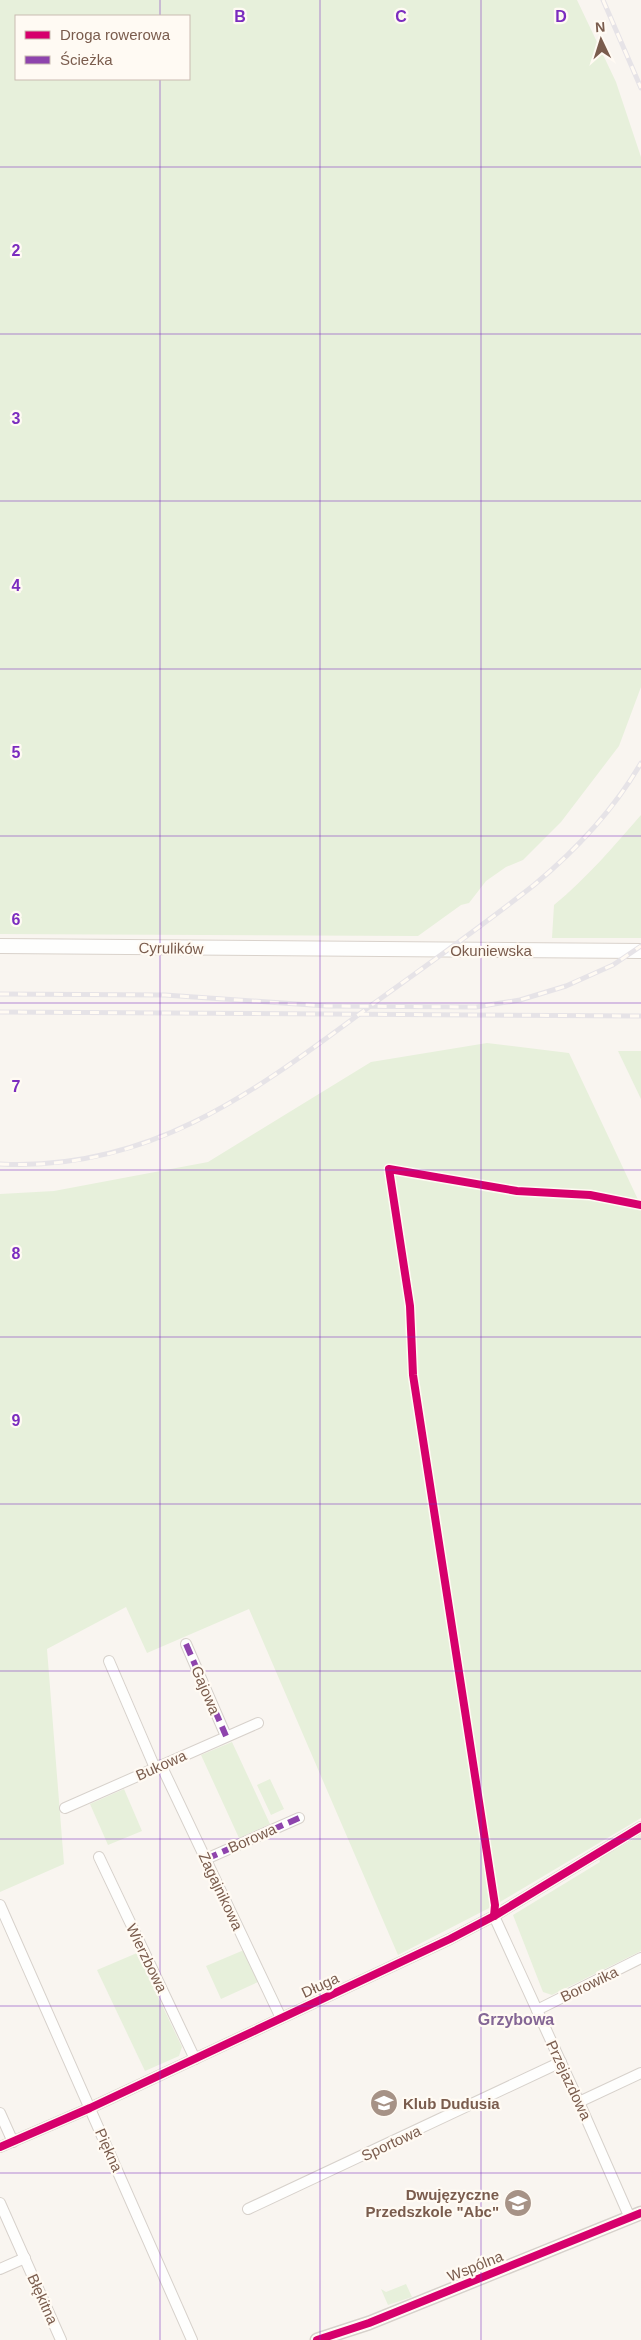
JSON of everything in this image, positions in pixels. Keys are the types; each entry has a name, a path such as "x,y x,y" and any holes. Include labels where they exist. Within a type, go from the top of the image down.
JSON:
{"main road":[{"name":"Cyrulików","path":"0,946 341,949"},
{"name":"Okuniewska","path":"341,949 641,951"}],"street":[{"name":"Gajowa","path":"186,1644 226,1736"},
{"name":"Zagajnikowa","path":"109,1661 158,1766 206,1859 280,2018"},
{"name":"Bukowa","path":"64,1808 258,1723"},
{"name":"Borowa","path":"206,1859 299,1818"},
{"name":"Długa","path":"0,2147 90,2108 450,1940 494,1916 641,1827"},
{"name":"Wierzbowa","path":"99,1857 195,2059"},
{"name":"Piękna","path":"0,1905 192,2340"},
{"name":"Przejazdowa","path":"494,1916 579,2102 635,2216"},
{"name":"Borowika","path":"537,2010 641,1958"},
{"name":"Sportowa","path":"248,2209 561,2062"},
{"path":"579,2102 641,2073"},
{"path":"0,2113 13,2142"},
{"name":"Błękitna","path":"0,2203 61,2340"},
{"name":"Wspólna","path":"317,2340 369,2323 635,2216"},
{"name":"Błękitna","path":"0,2270 25,2258"}],"green space":[{"path":"0,0 577,0 616,82 641,157 641,687 619,746 561,822 523,860 506,867 486,881 469,903 461,905 418,936 0,934"},
{"path":"641,815 641,938 552,938 554,905 589,873"},
{"path":"487,1043 569,1053 641,1206 641,1818 495,1905 398,1955 249,1609 147,1653 126,1607 47,1649 64,1864 0,1892 0,1194 54,1191 208,1162 371,1062"},
{"path":"618,1051 641,1051 641,1099"},
{"path":"232,1742 270,1824 239,1838 201,1755"},
{"path":"270,1779 284,1809 271,1815 257,1785"},
{"path":"124,1789 142,1831 108,1845 90,1804"},
{"path":"641,1835 641,1951 552,1995 543,1992 513,1915 600,1862 599,1859"},
{"path":"244,1950 258,1982 221,1999 206,1966"},
{"path":"137,1953 182,2047 179,2056 145,2071 97,1970"},
{"path":"406,2284 412,2297 388,2305 381,2289 386,2292"}],"railway":[{"path":"603,0 641,88"},
{"path":"0,1164 55,1163 106,1154 154,1139 200,1119 245,1094 330,1036 534,885 593,829 630,781 641,763"},
{"path":"0,994 165,995 326,1006 476,1007 520,1000 566,986 613,965 641,946"},
{"path":"0,1012 641,1016"}],"marked path":[{"path":"186,1644 226,1736"},
{"path":"206,1859 299,1818"}],"cycle path":[{"path":"494,1916 495,1905 413,1375 410,1306 389,1169 517,1191 590,1195 641,1205"},
{"path":"0,2147 90,2108 450,1939 494,1916 641,1827"},
{"path":"317,2340 369,2323 641,2213"}],"place":[{"name":"Klub Dudusia","path":"384,2103"},
{"name":"Dwujęzyczne Przedszkole \"Abc\"","path":"518,2203"}],"district":[{"name":"Grzybowa","path":"516,2019"}]}
